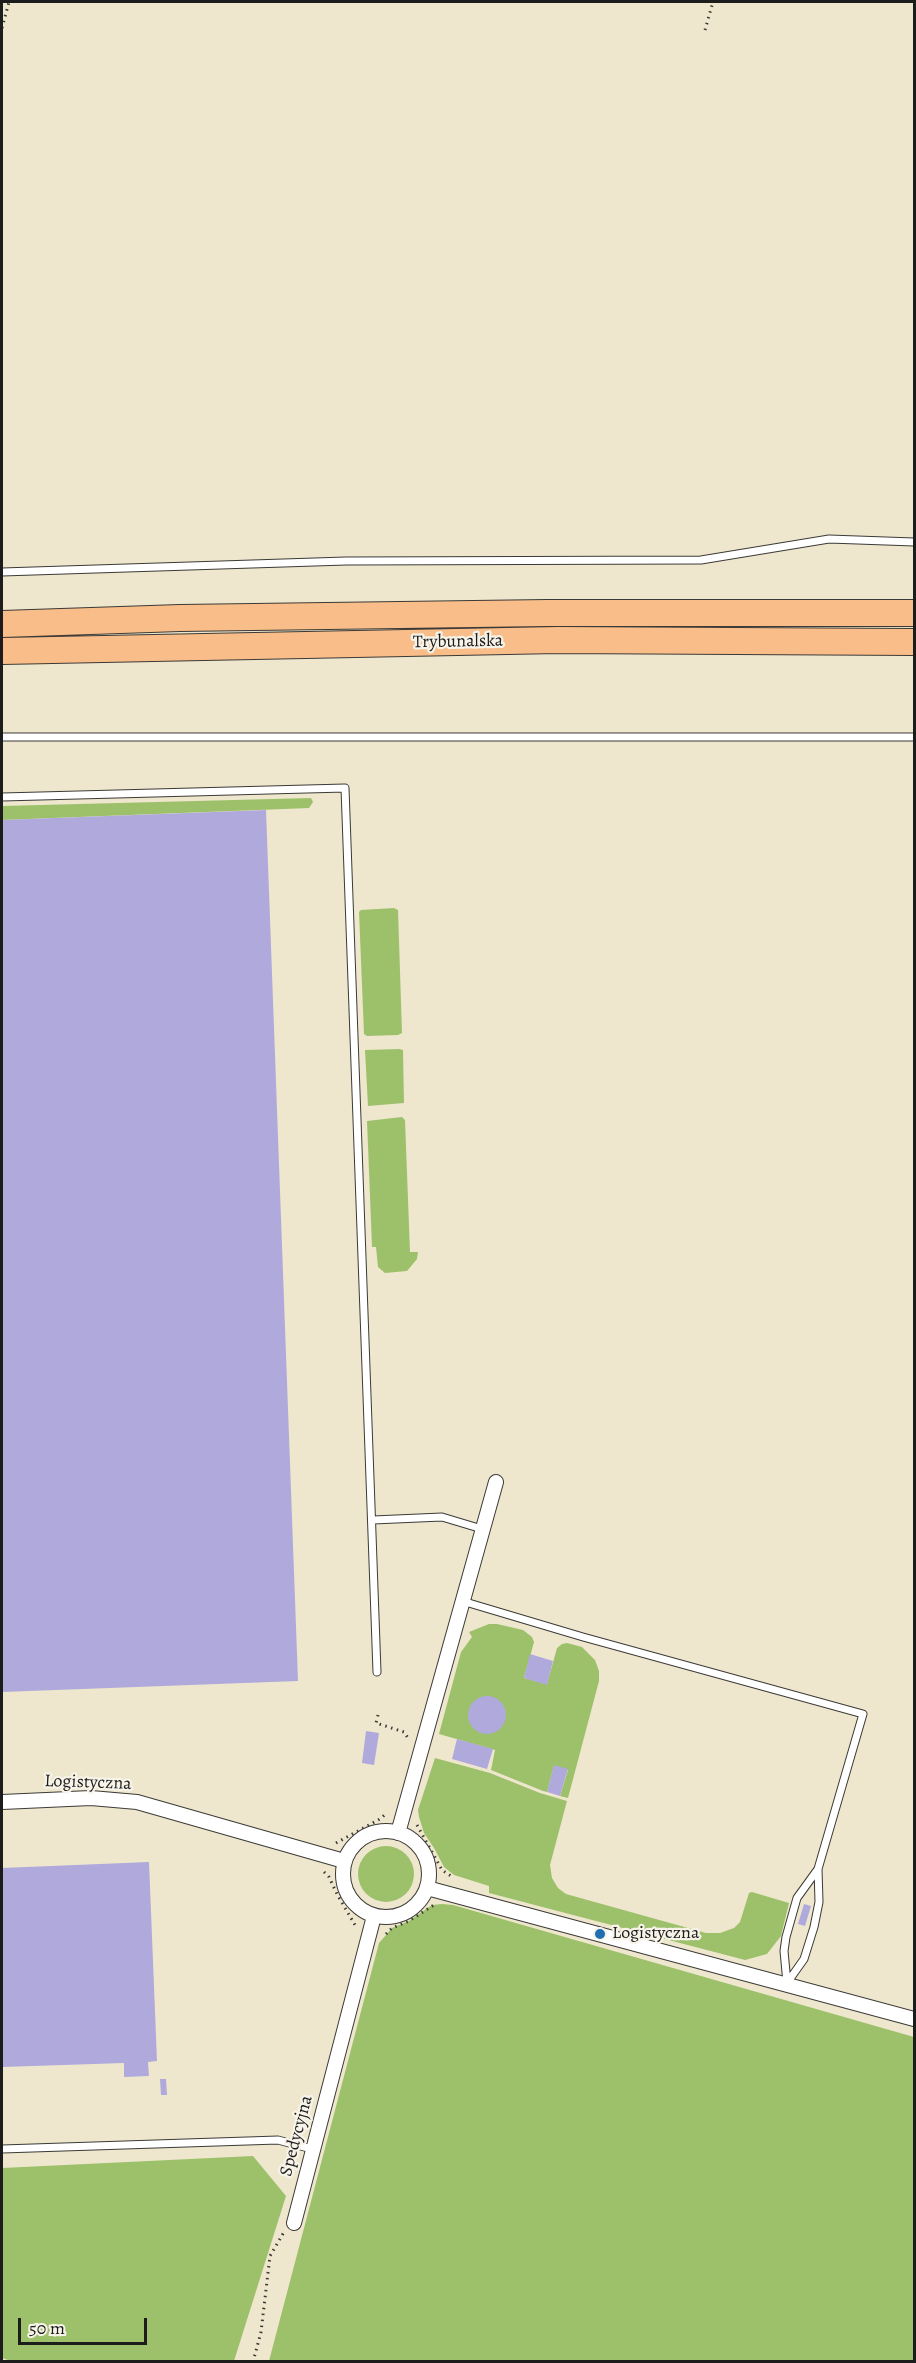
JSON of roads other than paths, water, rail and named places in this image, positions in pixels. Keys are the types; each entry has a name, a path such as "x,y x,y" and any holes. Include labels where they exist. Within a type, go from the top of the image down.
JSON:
{"highway":[{"name":"Trybunalska","path":"2,624 180,618 547,613 915,613"},
{"name":"Trybunalska","path":"2,651 558,640 915,642"}],"street":[{"path":"398,1833 496,1482"},
{"name":"Logistyczna","path":"2,1802 91,1798 129,1801 344,1862"},
{"path":"385,1831 398,1833 417,1845 424,1854 428,1865 427,1888 412,1909 400,1915 374,1916 362,1910 352,1901 345,1888 342,1875 344,1862 350,1849 366,1836 385,1831"},
{"path":"427,1888 915,2019"},
{"name":"Spedycyjna","path":"294,2223 374,1916"}],"lane":[{"path":"2,572 346,561 701,560 829,539 915,542"},
{"path":"2,736 915,736"},
{"path":"2,797 345,788 377,1672"},
{"path":"373,1520 442,1517 482,1529"},
{"path":"462,1601 583,1637 863,1714 818,1869 819,1902 814,1927 804,1959 787,1983"},
{"path":"787,1983 784,1951 786,1937 797,1898 818,1869"},
{"path":"2,2149 278,2140 312,2149"}],"place":[{"name":"Logistyczna","path":"600,1934"}]}
